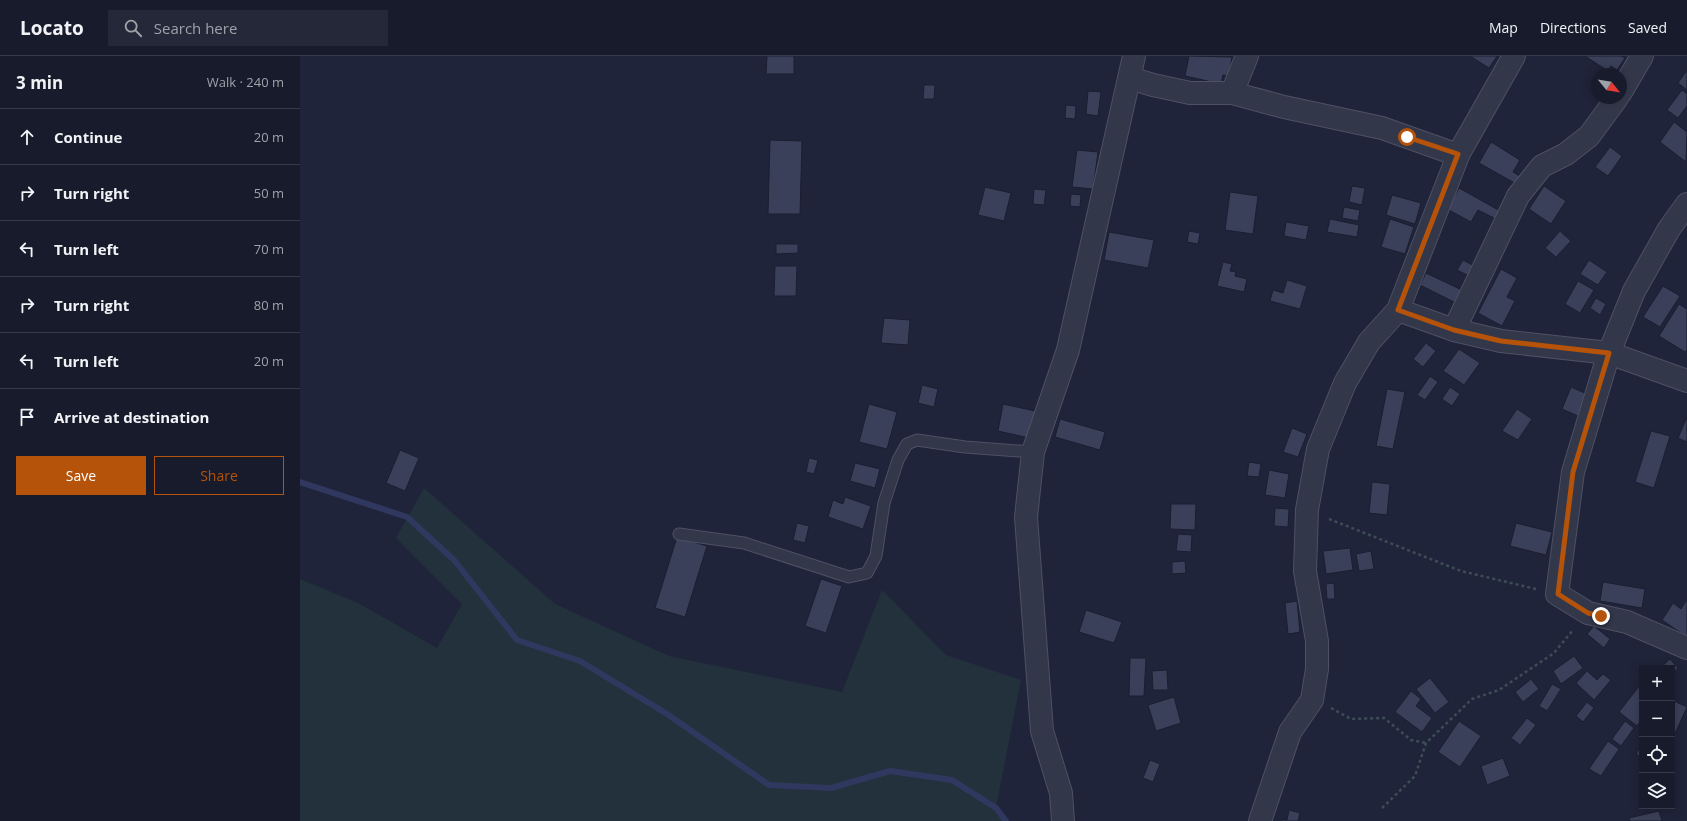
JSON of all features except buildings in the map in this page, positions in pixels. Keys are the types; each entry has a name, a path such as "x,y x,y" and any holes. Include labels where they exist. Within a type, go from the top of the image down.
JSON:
{"street":[{"path":"1063,821 1061,793 1042,731 1032,618 1026,517 1033,452 1068,350 1134,56"},
{"path":"1232,93 1247,56"},
{"path":"1260,821 1290,732 1312,700 1317,669 1317,641 1304,571 1307,510 1318,449 1345,383 1369,342 1398,310 1458,154 1514,56"},
{"path":"1627,82 1642,56"},
{"path":"1130,78 1153,85 1190,93 1232,93 1382,128 1458,154"},
{"path":"1454,330 1518,196 1542,166 1566,154 1589,136 1613,104"},
{"path":"1687,204 1669,229 1634,291 1609,353 1573,472 1558,594 1588,613 1627,622 1687,648"},
{"path":"1398,310 1454,330 1501,341 1609,353 1687,381"}],"lane":[{"path":"679,534 744,543 849,577 867,573 876,556 884,503 898,460 907,444 917,440 965,447 1033,452"}],"path":[{"path":"1307,510 1461,571 1558,594"},
{"path":"1382,808 1415,776 1426,743 1472,699 1499,690 1554,653 1588,613"},
{"path":"1312,700 1321,702 1351,718 1384,718 1411,740 1426,743"}],"shaded area":[{"path":"424,488 555,604 669,656 842,692 882,590 946,655 1021,680 996,807 1006,821 300,821 300,579 358,603 437,648 462,604 396,538"}],"waterway":[{"path":"300,482 407,517 454,560 517,640 580,661 667,714 769,785 831,788 890,771 952,780 996,808 1006,821"}],"route":[{"path":"1407,137 1458,154 1398,310 1454,330 1501,341 1609,353 1573,472 1558,594 1588,613 1601,616"}]}
